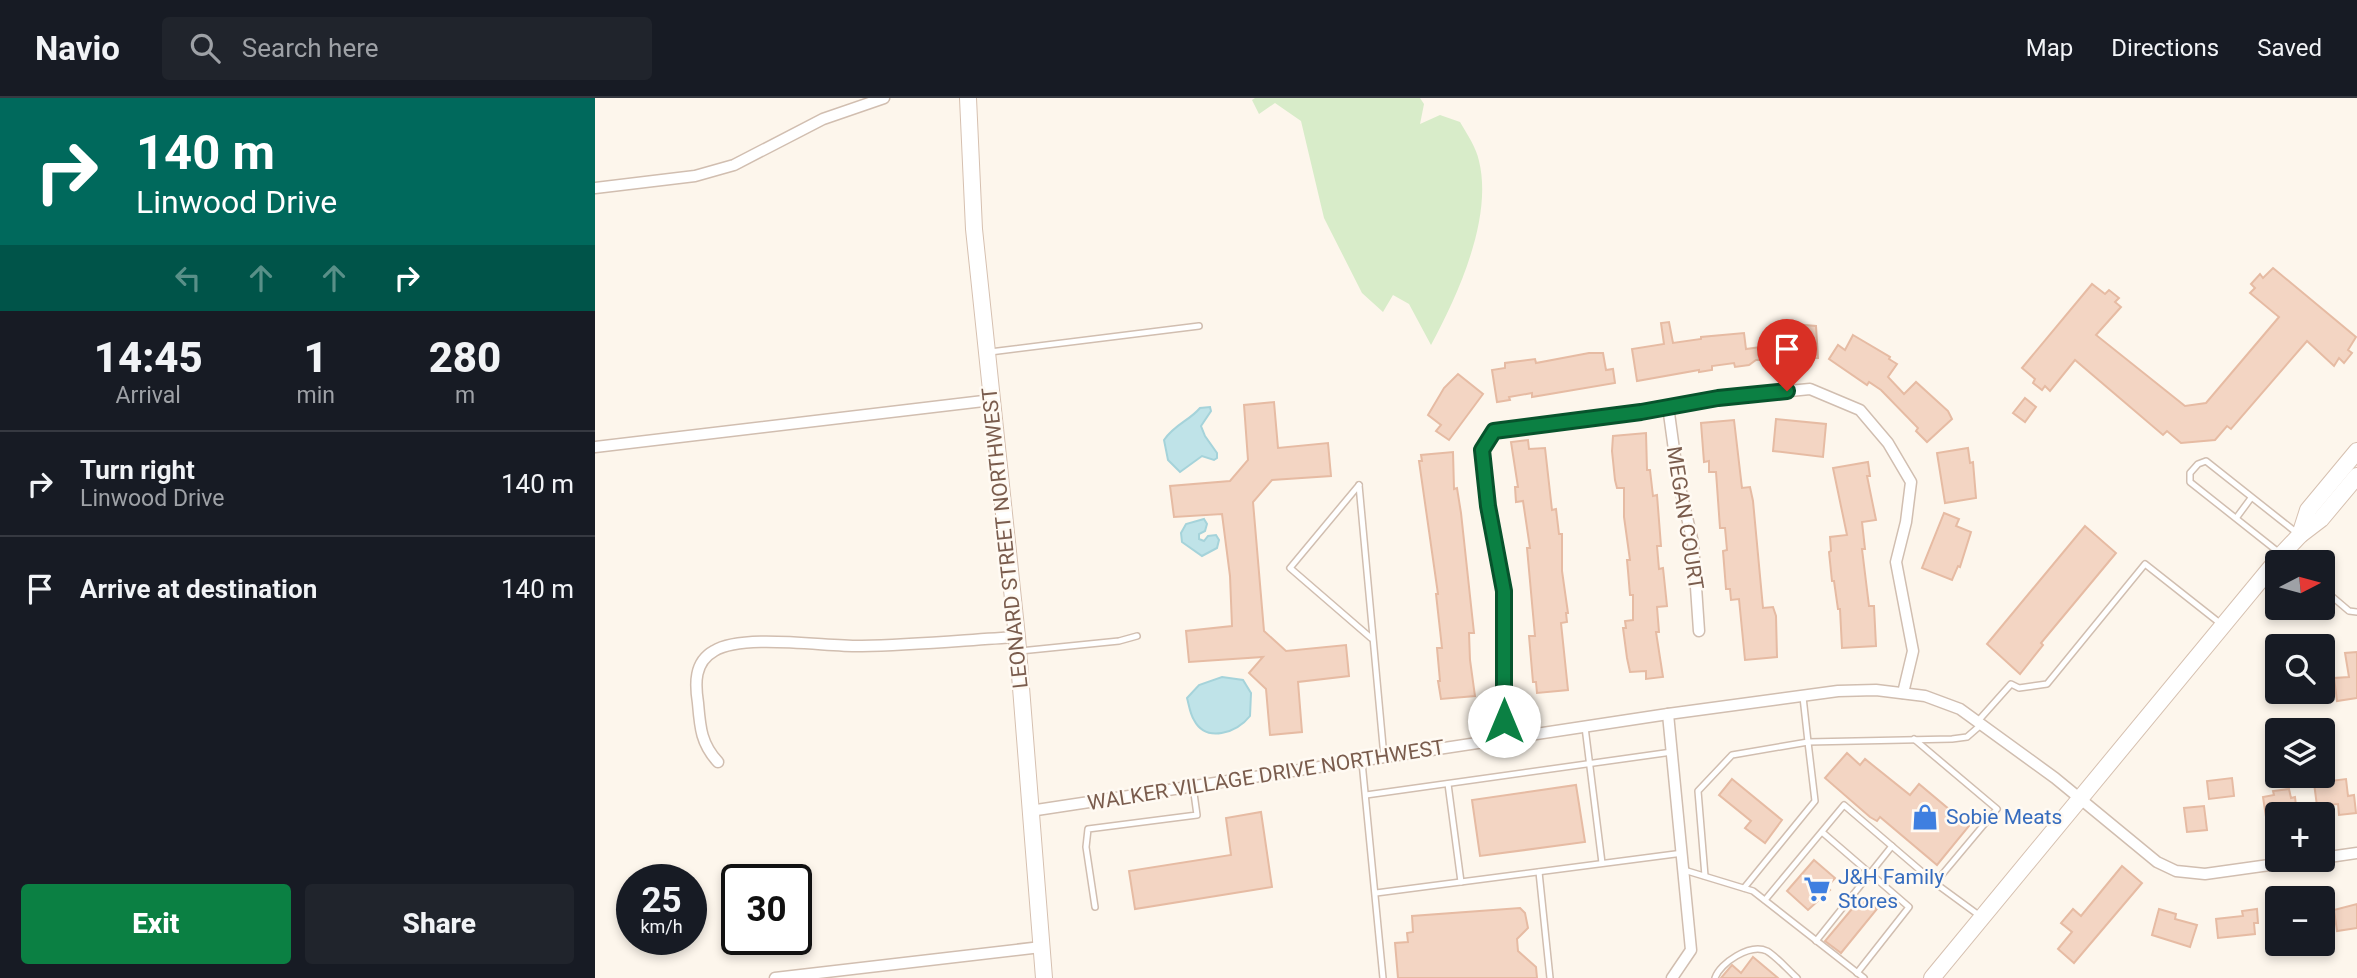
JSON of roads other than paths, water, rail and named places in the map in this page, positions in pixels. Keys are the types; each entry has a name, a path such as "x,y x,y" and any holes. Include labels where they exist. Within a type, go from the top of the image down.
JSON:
{"main road":[{"name":"LEONARD STREET NORTHWEST","path":"968,98 974,229 1017,644 1044,978"},
{"path":"2292,550 2300,535 2308,510 2357,451"},
{"path":"2300,535 2321,519 2357,475"},
{"path":"1932,978 2224,626 2265,582"}],"street":[{"path":"595,188 695,176 734,165 823,119 884,98"},
{"path":"1504,739 1504,591 1488,506 1482,450 1494,431 1810,389 1860,410 1888,443 1911,482 1906,522 1896,562 1913,651 1903,693"},
{"path":"595,447 992,400"},
{"name":"MEGAN COURT","path":"1668,406 1678,479 1693,543 1699,631"},
{"path":"717,762 705,748 701,735 696,685 703,660 719,648 781,642 869,646 1017,644"},
{"name":"WALKER VILLAGE DRIVE NORTHWEST","path":"1030,811 1668,713 1876,690 1925,696 1960,709 2081,799 2157,862 2178,871 2205,874 2265,866"},
{"path":"1668,713 1691,950 1672,978"},
{"path":"2335,856 2357,853"},
{"path":"775,978 1041,947"}],"lane":[{"path":"987,353 1199,326"},
{"path":"2277,550 2190,482 2190,473 2198,464 2206,461 2300,535"},
{"path":"1371,638 1290,568 1359,485 1384,757"},
{"path":"2237,517 2252,498"},
{"path":"1705,876 1698,791 1732,755 1808,742 1967,737 2011,684 2019,688 2047,684 2145,564 2224,626"},
{"path":"2335,599 2349,611 2357,612"},
{"path":"1017,644 1119,641 1137,636"},
{"path":"1744,888 1815,801 1803,696"},
{"path":"1585,727 1602,863"},
{"path":"1914,739 1997,809 1935,883"},
{"path":"1366,796 1672,752"},
{"path":"1362,760 1383,978"},
{"path":"1448,784 1461,882"},
{"path":"1095,907 1086,847 1088,829 1197,815 1193,786"},
{"path":"1765,900 1844,805 1935,883 1982,918"},
{"path":"1822,832 1909,907 1857,973"},
{"path":"1816,941 1892,846"},
{"path":"1376,893 1683,853"},
{"path":"1684,870 1744,888 1765,900 1864,978"},
{"path":"1539,872 1550,978"},
{"path":"1715,978 1717,970 1731,960 1759,950 1766,951 1797,978"}],"water":[{"path":"1210,407 1211,411 1201,426 1217,453 1217,458 1214,460 1202,456 1180,472 1168,460 1164,440 1200,408"},
{"path":"1204,519 1207,524 1205,531 1199,534 1199,539 1204,541 1208,536 1216,535 1219,540 1217,548 1202,556 1182,542 1181,533 1186,524"},
{"path":"1222,677 1243,680 1251,693 1250,716 1230,731 1214,733 1199,727 1191,715 1187,698 1199,685"}],"place":[{"name":"Sobie Meats","path":"1925,817"},
{"name":"J&H Family Stores","path":"1817,889"}]}
